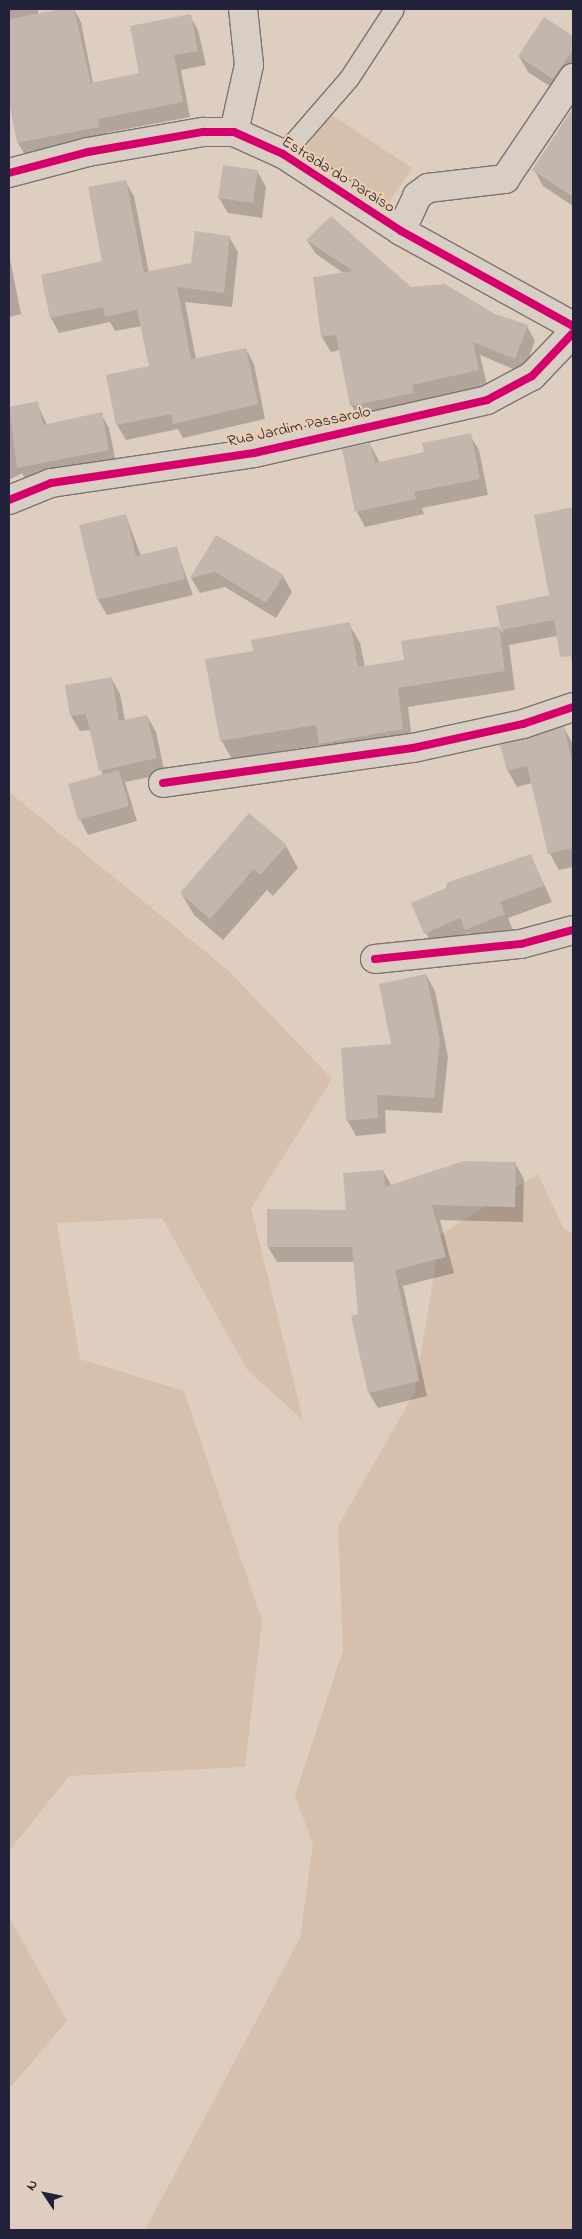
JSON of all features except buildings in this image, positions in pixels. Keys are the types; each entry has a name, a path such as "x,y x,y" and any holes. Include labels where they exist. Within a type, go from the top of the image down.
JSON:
{"street":[{"path":"234,132 249,65 243,9"},
{"path":"401,231 416,196 428,188 504,179 573,78"},
{"name":"Estrada do Paraíso","path":"9,173 88,152 203,132 234,132 283,154 401,231 573,326"},
{"name":"Rua Jardim Passarolo","path":"9,500 51,483 254,453 487,400 532,376 573,333"},
{"path":"163,783 413,748 523,724 573,707"},
{"path":"375,959 521,944 573,930"}],"lane":[{"path":"283,154 349,78 394,9"}],"shaded area":[{"path":"329,113 412,168 385,208 303,153"},
{"path":"9,792 228,970 332,1079 251,1208 303,1420 248,1371 162,1218 57,1223 80,1359 184,1391 262,1621 245,1767 69,1776 9,1851"},
{"path":"538,1174 564,1229 573,1233 573,2230 145,2230 300,1938 313,1845 295,1795 343,1650 338,1526 414,1394 441,1234"},
{"path":"9,1917 67,2021 9,2089"}],"cycle path":[{"path":"9,173 88,152 203,132 234,132 283,154 401,231 573,326"},
{"path":"9,500 51,483 254,453 487,400 532,376 573,333"},
{"path":"163,783 413,748 523,724 573,707"},
{"path":"375,959 521,944 573,930"}]}
